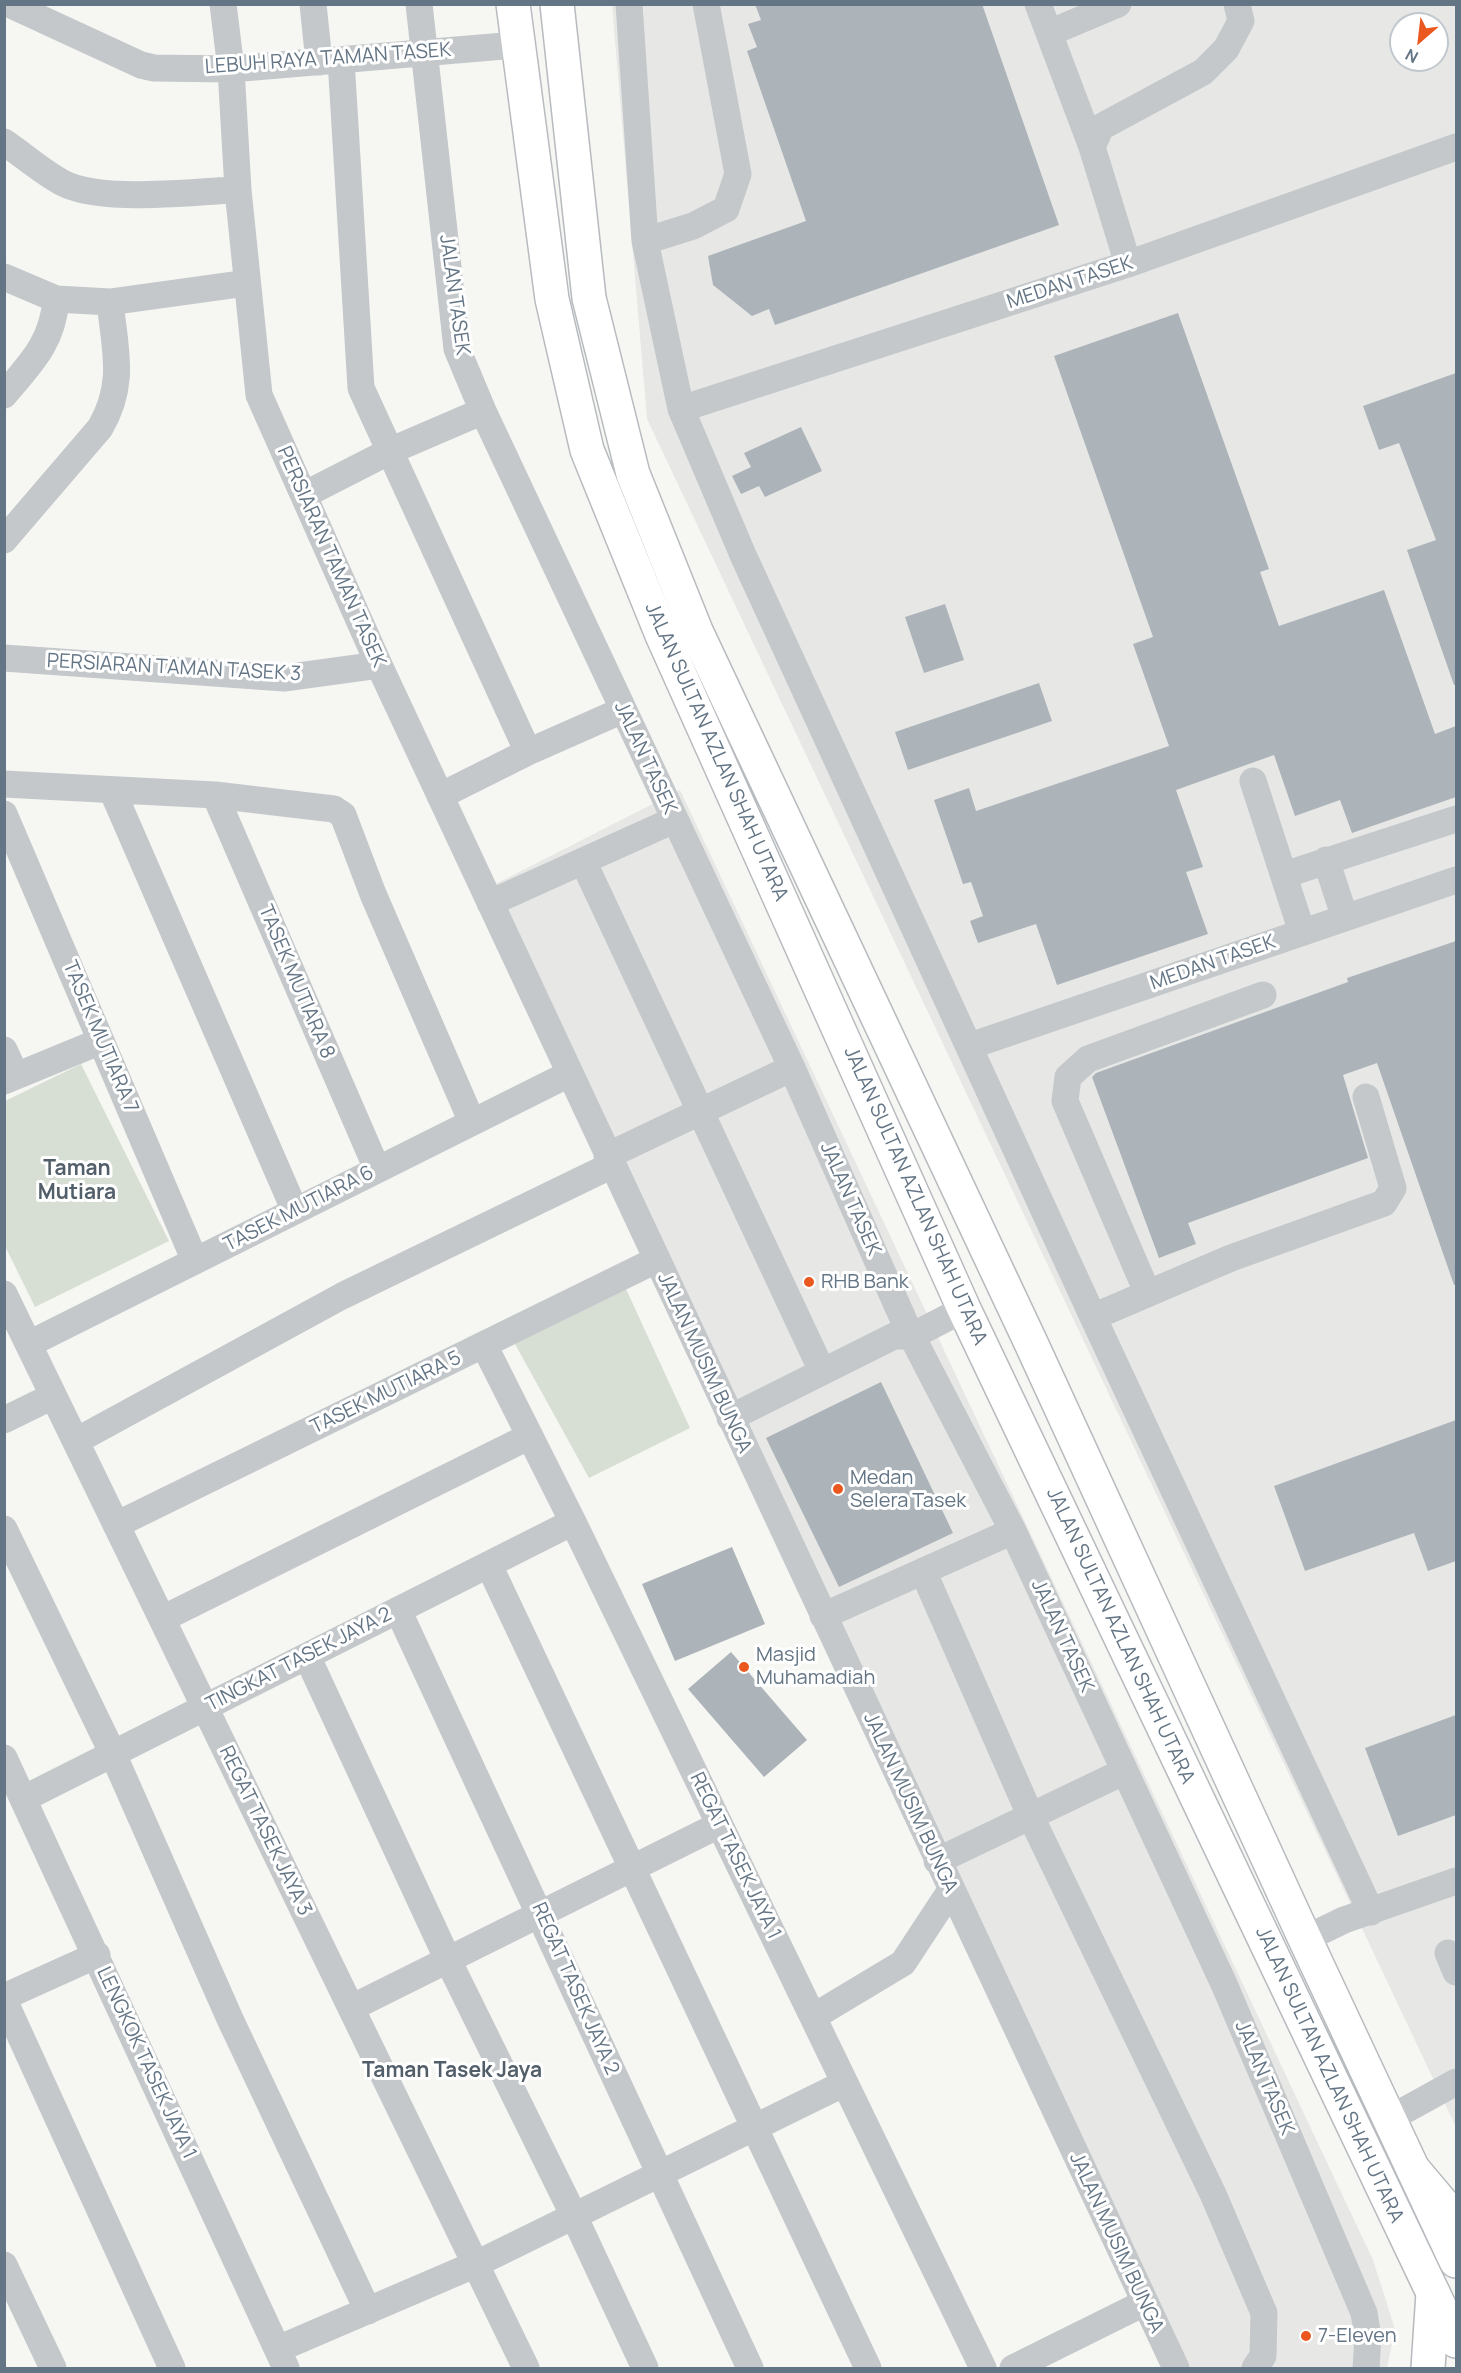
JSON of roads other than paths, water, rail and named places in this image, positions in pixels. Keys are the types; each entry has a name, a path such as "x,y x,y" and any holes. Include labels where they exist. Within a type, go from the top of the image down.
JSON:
{"main road":[{"name":"JALAN SULTAN AZLAN SHAH UTARA","path":"513,4 516,45 552,299 587,450 662,635 965,1298 1456,2341"},
{"name":"JALAN SULTAN AZLAN SHAH UTARA","path":"557,4 589,298 633,474 696,631 1031,1342 1305,1939 1456,2261"},
{"path":"954,1179 949,1195 980,1276 965,1298 1004,1310 1018,1331 1031,1342"},
{"path":"1413,2169 1456,2220"},
{"path":"1428,2368 1433,2293"}],"street":[{"name":"LEBUH RAYA TAMAN TASEK","path":"9,4 141,65 154,68 231,69 516,45"},
{"name":"PERSIARAN TAMAN TASEK","path":"223,4 231,69 238,190 259,395 379,665 569,1074"},
{"path":"314,4 330,61 361,388 528,752"},
{"name":"JALAN TASEK","path":"419,4 457,349 483,411 792,1068 904,1332 1013,1531 1224,1984 1364,2313 1368,2337 1366,2368"},
{"path":"629,4 645,241 681,409 743,555 1093,1317 1371,1912"},
{"path":"645,241 693,226 726,209 738,174 706,4"},
{"path":"1038,4 1092,147 1128,264"},
{"path":"1049,33 1118,4"},
{"path":"1092,147 1101,127 1203,72 1226,49 1241,21 1237,4"},
{"path":"4,142 61,182 84,191 106,194 238,190"},
{"name":"MEDAN TASEK","path":"681,409 1128,264 1456,147"},
{"path":"4,277 56,299 110,303 247,283"},
{"path":"4,395 41,349 54,322 56,299"},
{"path":"4,540 100,428 110,411 118,380 110,303"},
{"path":"304,495 390,451 483,411"},
{"name":"PERSIARAN TAMAN TASEK 3","path":"4,658 284,678 379,665"},
{"path":"440,796 528,752 623,710"},
{"path":"1253,781 1302,932"},
{"path":"4,784 215,795 334,809 343,815 373,894 472,1122"},
{"path":"112,790 295,1211"},
{"name":"TASEK MUTIARA 8","path":"215,795 378,1169"},
{"name":"TASEK MUTIARA 7","path":"4,814 195,1261"},
{"path":"490,903 674,819"},
{"path":"1284,875 1456,819"},
{"path":"1326,860 1345,918"},
{"path":"583,861 822,1371"},
{"name":"MEDAN TASEK","path":"970,1046 1456,880"},
{"path":"1147,1292 1065,1101 1068,1077 1088,1059 1263,995"},
{"path":"4,1050 10,1078 101,1041"},
{"path":"76,1442 342,1296 610,1161 701,1110 792,1068"},
{"name":"TASEK MUTIARA 6","path":"29,1344 569,1074"},
{"name":"JALAN MUSIM BUNGA","path":"569,1074 1176,2368"},
{"path":"1093,1317 1147,1292 1384,1203 1392,1188 1366,1097"},
{"name":"TASEK MUTIARA 5","path":"116,1525 656,1260"},
{"name":"REGAT TASEK JAYA 3","path":"4,1294 526,2368"},
{"path":"730,1418 904,1332 965,1298"},
{"name":"REGAT TASEK JAYA 1","path":"484,1345 573,1522 983,2368"},
{"path":"4,1420 53,1396"},
{"path":"162,1619 530,1436"},
{"name":"TINGKAT TASEK JAYA 2","path":"25,1798 573,1522"},
{"path":"4,1529 113,1754 230,2019 368,2311"},
{"path":"823,1616 1013,1531"},
{"path":"489,1565 633,1868 753,2129 868,2368"},
{"path":"923,1571 1031,1817 1213,2194 1264,2313 1263,2356 1255,2368"},
{"name":"REGAT TASEK JAYA 2","path":"398,1610 541,1914 658,2175 750,2368"},
{"path":"307,1656 448,1960 574,2216 645,2368"},
{"name":"LENGKOK TASEK JAYA 1","path":"4,1758 25,1798 282,2359"},
{"path":"937,1861 1125,1771"},
{"path":"351,2008 719,1825"},
{"path":"1305,1939 1344,1920 1456,1881"},
{"path":"813,2017 903,1963 951,1890"},
{"path":"97,1955 4,1998 172,2368"},
{"path":"1389,2119 1456,2082"},
{"path":"282,2359 368,2311 476,2264 845,2084"},
{"path":"4,2265 53,2368"},
{"path":"1013,2368 1144,2303"}],"place":[{"name":"RHB Bank","path":"809,1282"},
{"name":"Medan Selera Tasek","path":"838,1489"},
{"name":"Masjid Muhamadiah","path":"744,1667"},
{"name":"7-Eleven","path":"1306,2336"}],"district":[{"name":"Taman Mutiara","path":"77,1181"},
{"name":"Taman Tasek Jaya","path":"452,2071"}]}
